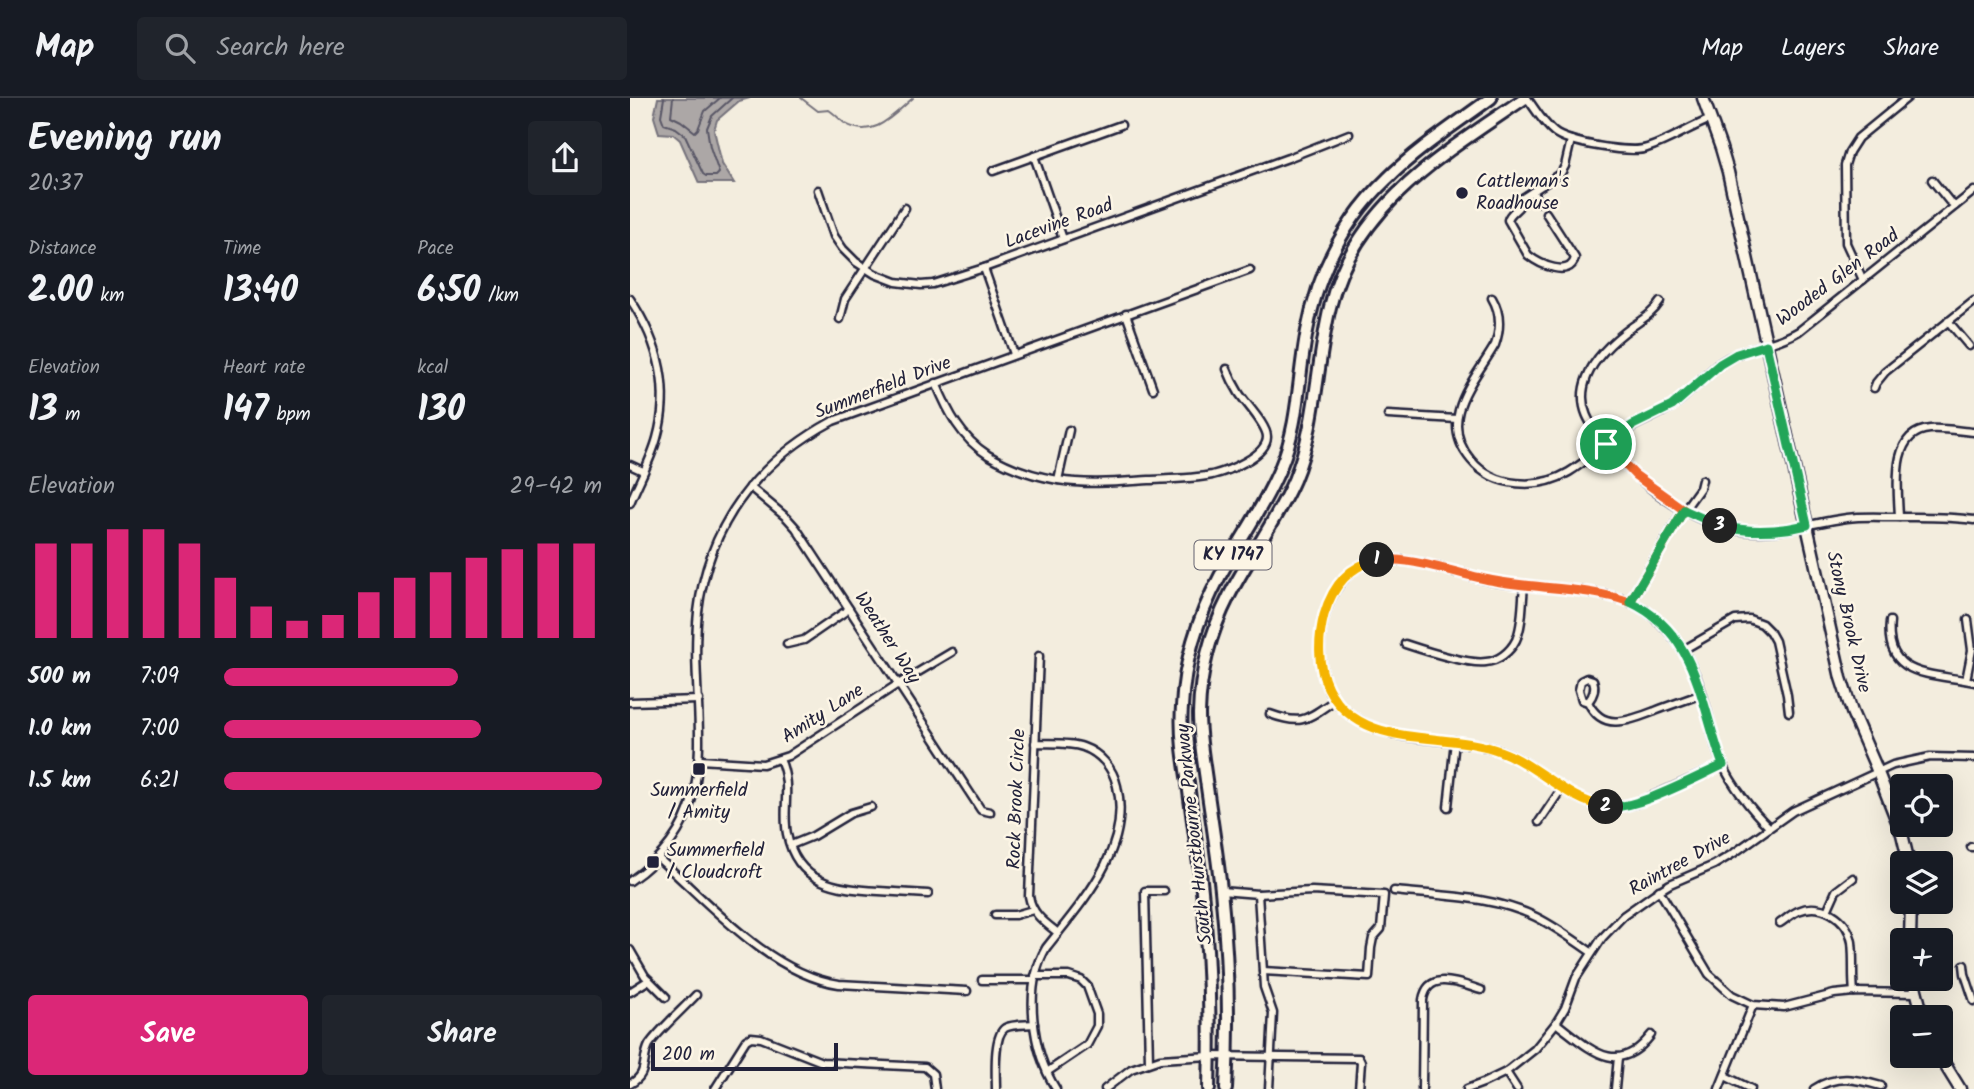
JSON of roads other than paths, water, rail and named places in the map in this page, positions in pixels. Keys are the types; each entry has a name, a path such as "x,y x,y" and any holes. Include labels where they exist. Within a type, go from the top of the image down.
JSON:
{"main road":[{"name":"South Hurstbourne Parkway","path":"1209,1089 1206,928 1182,733 1183,688 1196,631 1221,574 1267,497 1282,463 1292,433 1306,333 1314,300 1340,238 1370,195 1388,177 1491,98"},
{"name":"South Hurstbourne Parkway","path":"1226,1089 1228,999 1221,891 1199,716 1202,677 1216,625 1227,599 1283,504 1305,449 1330,306 1336,285 1357,244 1393,197 1446,152 1526,98"}],"street":[{"path":"1526,98 1554,132 1570,140 1636,151 1711,119"},
{"name":"Stony Brook Drive","path":"1703,98 1728,172 1844,688 1902,834 1906,851"},
{"path":"1863,280 1846,243 1845,165 1858,138 1907,98"},
{"path":"993,171 1121,125"},
{"name":"Lacevine Road","path":"818,190 834,236 852,258 865,268 888,280 905,284 942,283 1349,134"},
{"path":"1546,213 1574,258 1570,267 1558,269 1528,256 1508,220 1522,205 1521,200 1561,173 1570,140"},
{"path":"1034,156 1063,239"},
{"path":"1932,180 1955,206"},
{"name":"Wooded Glen Road","path":"1457,419 1459,439 1464,451 1483,472 1507,482 1531,483 1548,481 1562,475 1633,425 1672,406 1720,364 1737,354 1778,342 1799,331 1974,191"},
{"path":"1533,193 1539,202"},
{"path":"840,319 842,304 905,208"},
{"path":"984,268 1014,354"},
{"name":"Summerfield Drive","path":"630,881 658,858 686,817 700,760 697,629 705,576 729,517 766,468 810,433 854,412 1250,270"},
{"path":"1388,415 1457,419 1462,398 1498,337 1499,311 1492,298"},
{"path":"630,299 652,338 663,378 658,436 630,503"},
{"path":"1874,388 1885,372 1974,301"},
{"path":"1660,302 1654,311 1612,344 1595,363 1587,376 1583,393 1584,410 1589,423 1635,475 1684,510 1709,522 1743,531 1774,531 1846,518 1940,517 1974,520"},
{"path":"1126,314 1153,389"},
{"path":"1948,321 1969,346"},
{"path":"936,383 953,419 986,454 1018,470 1059,480 1097,483 1195,478 1238,465 1261,451 1267,438 1264,427 1238,391 1227,369"},
{"path":"1899,517 1899,458 1902,447 1909,438 1930,429 1974,432"},
{"path":"1059,480 1069,430"},
{"path":"630,465 643,471"},
{"path":"1630,602 1684,510 1700,488 1702,480"},
{"name":"Weather Way","path":"750,487 796,528 981,810 990,812"},
{"path":"1723,765 1647,799 1625,806 1610,807 1591,804 1523,762 1480,744 1406,736 1379,729 1356,718 1335,700 1327,685 1321,666 1320,646 1327,607 1344,577 1357,567 1379,559 1524,586 1602,594 1630,602 1661,623 1683,650 1702,694 1723,765 1738,789 1769,827"},
{"path":"1405,644 1475,662 1498,659 1516,640 1524,586"},
{"path":"788,644 804,640 849,609"},
{"path":"1683,650 1735,620 1749,619 1762,624 1775,641 1789,712"},
{"path":"1890,621 1891,645 1904,666 1922,673 1970,681 1972,650 1968,620"},
{"name":"Amity Lane","path":"700,760 763,764 788,756 952,652"},
{"name":"Rock Brook Circle","path":"1033,910 1029,896 1039,656"},
{"path":"1588,702 1592,710 1602,718 1625,721 1702,694"},
{"path":"630,702 699,700"},
{"path":"1270,714 1300,721 1335,700"},
{"path":"1448,807 1455,741"},
{"path":"1035,743 1076,745 1100,757 1116,780 1120,811 1116,839 1105,867 1041,957 1034,978 1037,1044 1056,1089"},
{"name":"Raintree Drive","path":"1466,1089 1506,1072 1535,1049 1556,1023 1591,952 1623,916 1659,890 1734,853 1769,827 1813,801 1893,765 1921,758 1974,758"},
{"path":"780,759 787,782 787,834 793,853 803,868 819,881 849,890 928,894"},
{"path":"1539,822 1562,788"},
{"path":"791,845 813,836 851,813 871,807"},
{"path":"658,858 741,935 801,973 829,983 967,991"},
{"path":"1827,911 1836,891 1853,878"},
{"path":"1659,890 1715,981 1732,995 1754,1005 1784,1007 1825,996 1854,992 1916,993 1920,1005"},
{"path":"1149,1062 1145,891 1164,891"},
{"path":"1221,891 1258,894 1312,891 1384,895 1381,929 1373,938 1369,977 1263,971"},
{"path":"1394,891 1475,899 1512,908 1534,916 1591,952"},
{"path":"1258,894 1264,987 1273,1013 1269,1089"},
{"path":"1780,923 1801,910 1813,909 1827,911 1840,919 1850,934 1854,992"},
{"path":"995,915 1014,915 1033,910 1058,933"},
{"path":"630,950 649,980 666,997"},
{"path":"1964,965 1974,1001"},
{"path":"982,980 1069,976 1081,980 1087,986 1097,1014 1097,1026 1087,1045 1047,1072"},
{"path":"630,992 649,980"},
{"path":"1422,1089 1423,1000 1427,988 1435,982 1446,980 1480,990"},
{"path":"630,1084 636,1081 644,1070 650,1045 696,995"},
{"path":"1719,1089 1754,1005"},
{"path":"1556,1023 1595,1053 1611,1057 1634,1052 1651,1035"},
{"path":"996,1089 999,1037 1005,1029 1034,1024"},
{"path":"715,1089 746,1040 751,1037 761,1038 822,1062 925,1067 933,1074 935,1089"},
{"path":"1105,1089 1131,1069 1149,1062 1210,1056 1359,1058 1359,1089"},
{"path":"1615,1089 1618,1057"},
{"path":"1947,1068 1960,1089"},
{"path":"1506,1072 1517,1089"},
{"path":"1725,1076 1751,1089"},
{"path":"1814,1089 1831,1080 1848,1078 1881,1086"},
{"path":"1112,1082 1118,1089"}],"water":[{"path":"658,98 750,98 739,101 717,120 714,130 722,164 734,183 699,183 680,140 673,134 659,133 654,117"}],"waterway":[{"path":"801,98 818,111 829,110 846,124 866,129 883,123 913,98"}],"place":[{"name":"Cattleman's Roadhouse","path":"1462,193"},
{"name":"Summerfield / Amity","path":"699,769"},
{"name":"Summerfield / Cloudcroft","path":"653,862"}]}
